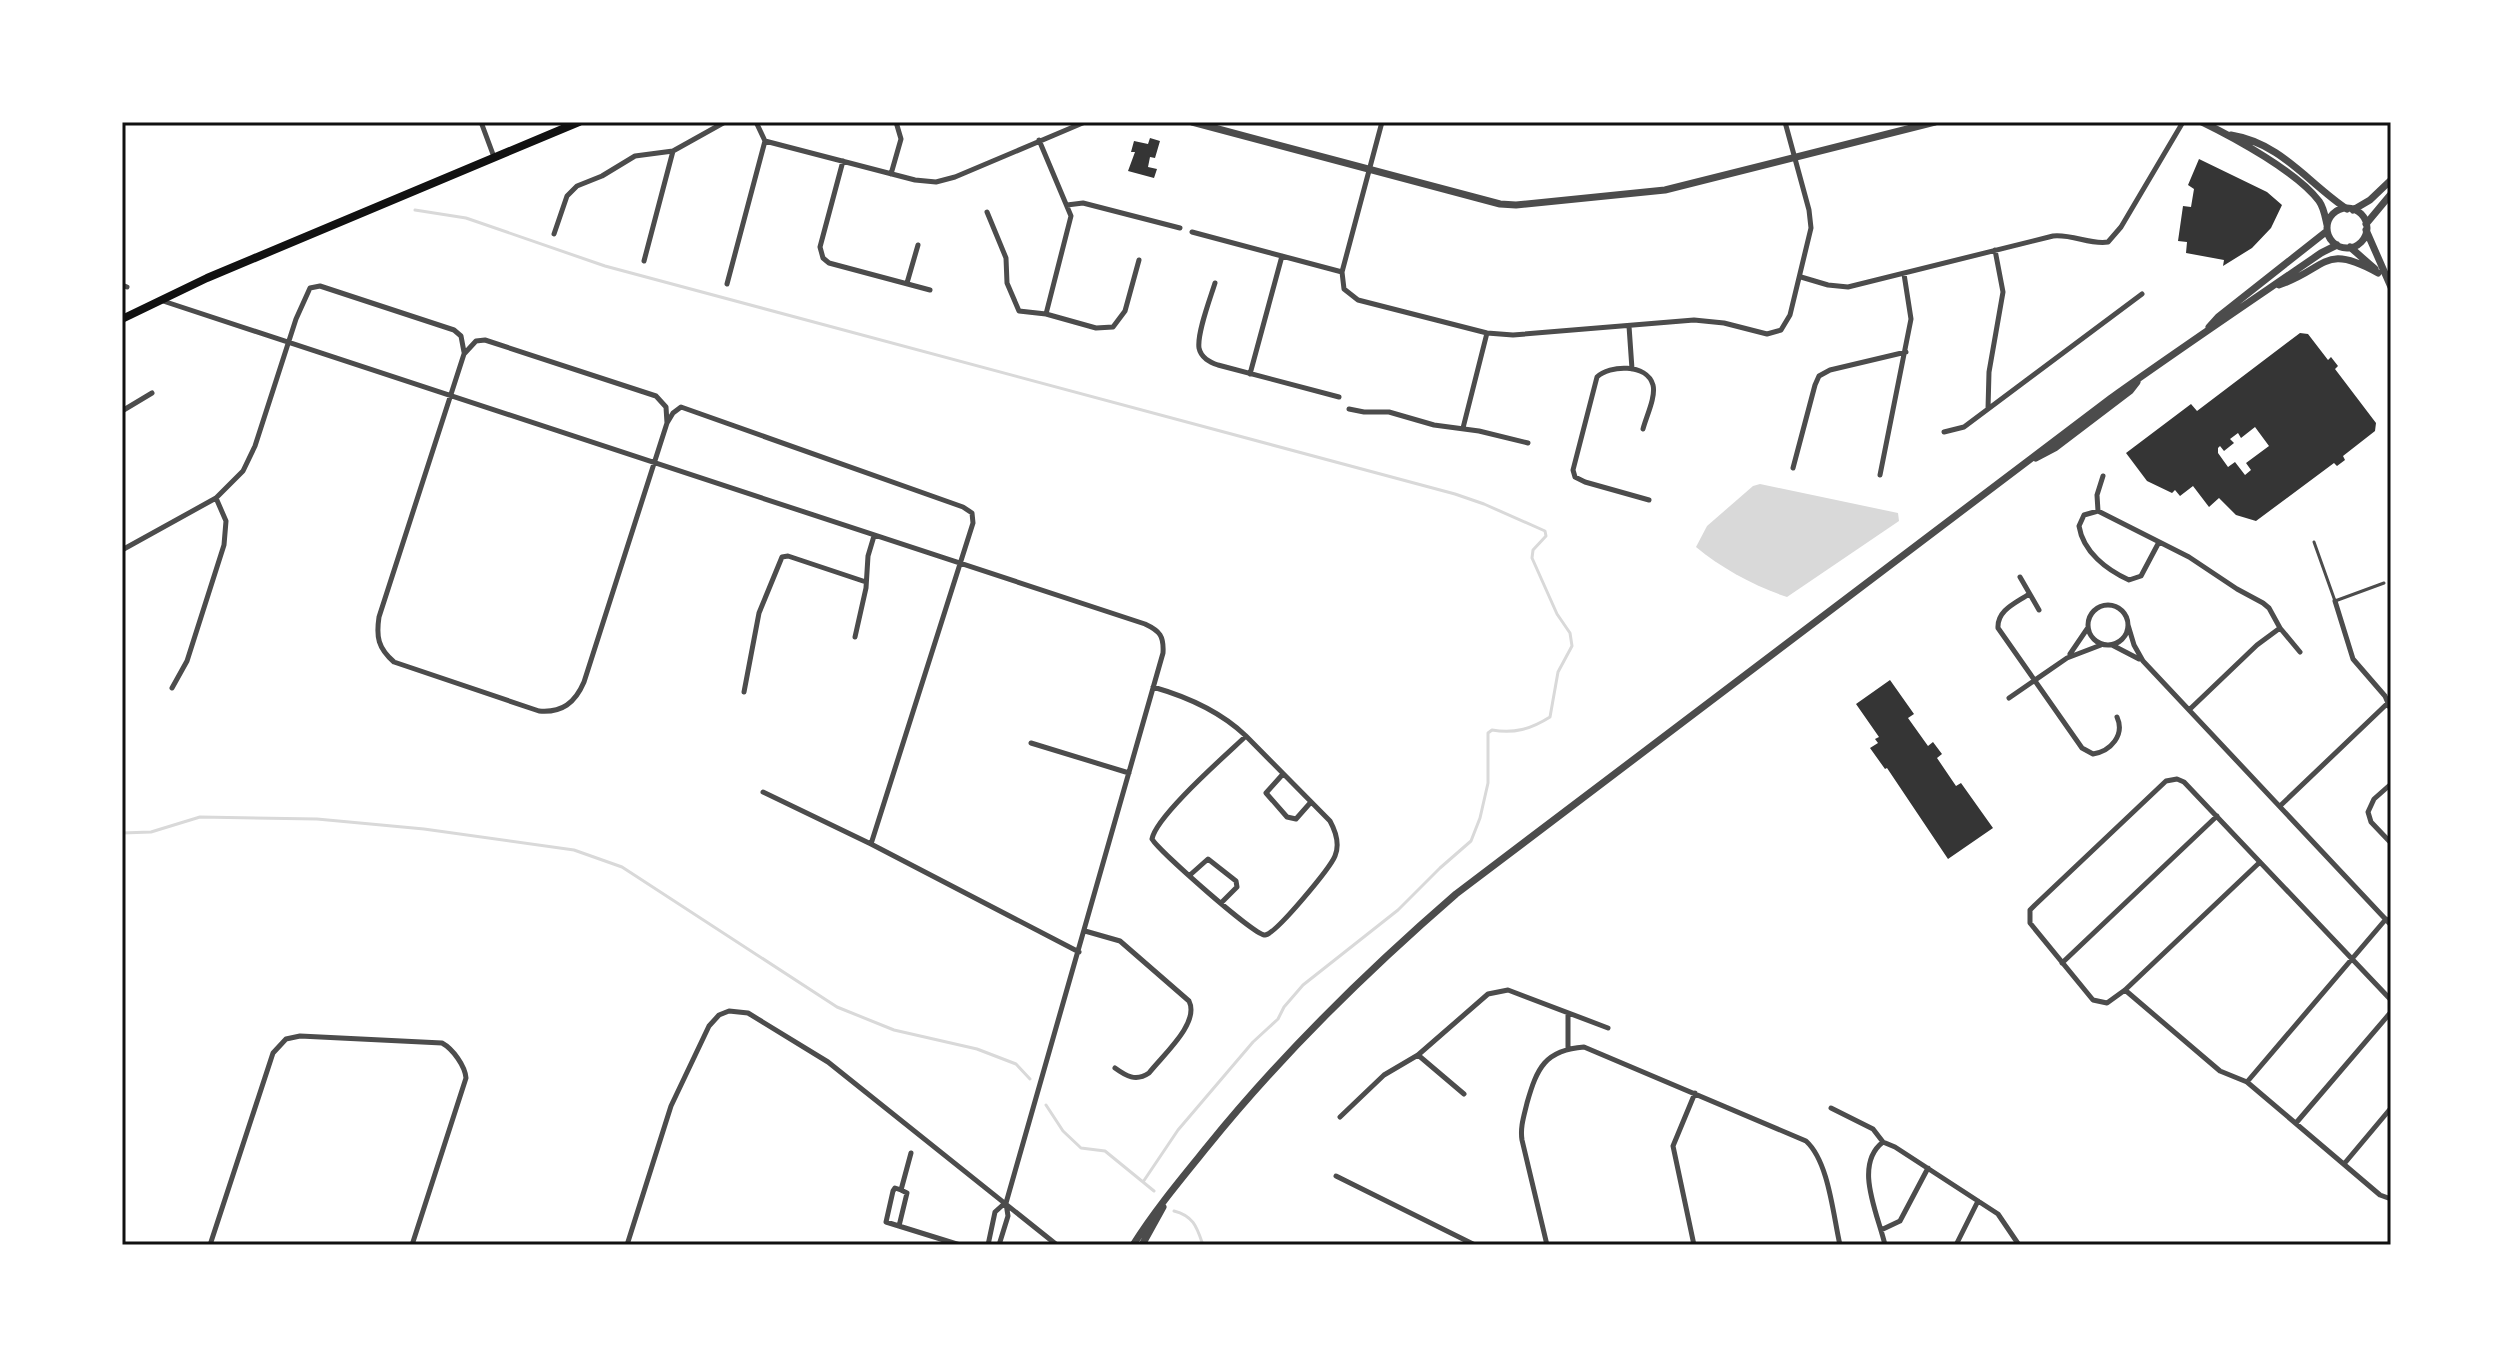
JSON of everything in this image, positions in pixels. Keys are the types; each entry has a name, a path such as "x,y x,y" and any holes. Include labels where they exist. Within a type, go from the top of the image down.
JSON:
{"main road":[{"path":"122,319 159,300 579,122"}],"street":[{"path":"481,122 494,158"},
{"path":"554,234 567,196 577,186 602,176 635,156 673,151 725,122"},
{"path":"727,284 765,141 756,122"},
{"path":"891,174 901,139 896,122"},
{"path":"765,141 891,174 925,181 943,181 1085,122"},
{"path":"1192,122 1500,204 1516,205 1665,190 1935,122"},
{"path":"1382,122 1342,272 1344,289 1354,298 1487,333 1536,334 1700,320 1774,334 1786,324 1801,277 1810,220 1785,122"},
{"path":"1801,277 1848,287 2067,235 2099,243 2108,242 2121,227 2183,122"},
{"path":"2202,122 2229,135 2301,183 2322,206 2327,228 2337,245"},
{"path":"2229,135 2290,161 2350,209 2361,214 2390,286"},
{"path":"1039,140 1067,205 1071,222 1046,314"},
{"path":"644,261 673,151"},
{"path":"843,161 820,247 821,255 829,263 930,290"},
{"path":"2208,329 2218,317 2327,228 2333,214 2370,200 2391,180"},
{"path":"2350,247 2362,240 2366,227 2391,194"},
{"path":"1067,205 1083,203 1180,228"},
{"path":"987,212 1006,258 1007,283 1017,309 1022,313 1046,314 1096,328 1113,327 1125,311 1139,260"},
{"path":"1192,232 1342,272"},
{"path":"907,283 918,245"},
{"path":"1133,1245 1173,1188 1299,1040 1375,963 1456,894 2042,450 2208,329 2220,324 2321,253 2337,245 2350,247 2365,258 2390,286"},
{"path":"1988,410 1989,372 2003,292 1995,250"},
{"path":"1250,374 1282,256"},
{"path":"2274,287 2325,260 2335,258 2359,262 2378,273"},
{"path":"1880,475 1906,352 1911,313 1904,274"},
{"path":"1215,283 1200,337 1201,353 1210,362 1339,397"},
{"path":"122,550 216,498 234,482 249,461 287,344 307,291 314,286 454,330 463,341 464,354 379,617 377,638 380,647 394,662 539,711 569,705 580,692 667,423 673,413 686,408 963,507 972,513 973,523 871,844"},
{"path":"1944,432 1964,427 2142,294"},
{"path":"159,300 1145,624 1160,632 1163,653 1006,1203 1008,1216 999,1245"},
{"path":"1629,326 1632,369"},
{"path":"1463,428 1487,333"},
{"path":"464,354 476,341 485,340 656,396 666,407 667,423"},
{"path":"1793,468 1819,376 1830,370 1906,352"},
{"path":"1643,429 1653,385 1648,376 1632,369 1609,369 1597,377 1574,462 1574,473 1585,482 1649,500"},
{"path":"122,411 152,393"},
{"path":"1349,409 1389,412 1434,425 1463,428 1528,443"},
{"path":"2098,511 2097,495 2103,476"},
{"path":"172,688 187,661 224,545 226,521 216,498"},
{"path":"2159,542 2141,576 2129,580 2101,564 2079,532 2079,526 2084,515 2098,511 2159,542 2204,565 2263,603 2300,652"},
{"path":"855,637 874,536"},
{"path":"744,692 759,613 782,557 788,556 866,582"},
{"path":"2020,577 2039,610"},
{"path":"2029,594 2002,612 1998,628 2082,748 2088,753 2104,751 2118,737 2121,728 2117,717"},
{"path":"2335,601 2353,659 2389,701 2391,710"},
{"path":"2067,658 2088,628 2090,616 2103,605 2120,609 2143,661 2391,925"},
{"path":"2009,698 2067,658 2122,640 2128,625"},
{"path":"2088,628 2094,640 2103,645"},
{"path":"2189,710 2257,645 2280,628"},
{"path":"2112,645 2143,661"},
{"path":"1153,687 1222,716 1246,736 1330,821 1336,831 1338,844 1335,858 1302,900 1272,932 1264,935 1221,903 1154,842 1153,832 1246,736"},
{"path":"2280,806 2389,701"},
{"path":"1031,743 1129,773"},
{"path":"1283,774 1266,793 1287,817 1296,819 1311,802"},
{"path":"2260,862 2125,990 2107,1003 2093,1000 2033,929 2029,916 2035,905 2166,781 2177,779 2184,782 2217,816 2391,1000"},
{"path":"2391,784 2374,799 2368,812 2371,822 2391,843"},
{"path":"763,792 1079,952"},
{"path":"2062,963 2217,816"},
{"path":"1190,875 1208,859 1236,881 1237,887 1221,903"},
{"path":"2247,1082 2386,919"},
{"path":"1085,931 1120,941 1192,1006 1190,1022 1149,1073 1143,1077 1131,1077 1115,1068"},
{"path":"1340,1117 1384,1075 1418,1055 1480,1001 1497,991 1508,990 1608,1028"},
{"path":"2125,990 2220,1071 2247,1082 2380,1195 2391,1199"},
{"path":"627,1245 676,1093 709,1026 715,1018 729,1011 748,1013 828,1062 1057,1245"},
{"path":"2296,1123 2391,1012"},
{"path":"1568,1014 1568,1049"},
{"path":"210,1245 273,1053 286,1039 300,1036 442,1043 448,1046 465,1070 466,1078 412,1245"},
{"path":"1547,1245 1521,1133 1535,1075 1546,1060 1568,1049 1591,1049 1796,1135 1811,1145 1822,1165 1840,1245"},
{"path":"1418,1055 1464,1094"},
{"path":"1694,1245 1673,1146 1695,1093"},
{"path":"1831,1108 1873,1129 1883,1142 2002,1218 2019,1245"},
{"path":"2344,1164 2391,1108"},
{"path":"1883,1142 1874,1150 1867,1166 1885,1245"},
{"path":"901,1190 911,1153"},
{"path":"1881,1230 1900,1221 1928,1168"},
{"path":"1336,1176 1475,1245"},
{"path":"1142,1245 1173,1188"},
{"path":"899,1226 907,1193 893,1190 885,1221 899,1226 960,1245"},
{"path":"1956,1245 1978,1201"},
{"path":"988,1245 995,1212 1006,1203"}],"lane":[{"path":"2314,542 2335,601 2384,583"}],"shaded area":[{"path":"1760,484 1898,513 1899,521 1787,597 1739,576 1696,547 1707,526 1753,486"}],"building":[{"path":"1150,138 1160,141 1155,158 1150,157 1148,167 1157,169 1154,178 1128,171 1135,152 1131,152 1134,141 1148,144"},
{"path":"2199,159 2267,192 2282,205 2271,228 2252,248 2223,266 2224,260 2186,253 2187,242 2178,241 2183,206 2191,207 2194,189 2188,185"},
{"path":"2300,333 2308,334 2328,360 2331,357 2338,366 2335,369 2376,423 2375,431 2343,456 2345,460 2337,466 2334,463 2256,521 2236,515 2219,498 2209,507 2193,486 2180,496 2175,490 2172,493 2147,481 2126,453 2191,404 2197,411","holes":["2255,427 2269,446 2246,463 2251,470 2245,475 2235,462 2228,467 2218,453 2220,446 2224,451 2234,443 2230,439 2238,433 2241,438"]},
{"path":"1890,680 1914,714 1908,718 1928,746 1933,742 1942,754 1937,758 1956,786 1961,783 1993,828 1948,859 1887,768 1870,748 1878,743 1875,739 1879,737 1856,704"}],"waterway":[{"path":"415,210 466,218 605,266 1455,494 1545,531 1546,536 1533,550 1532,558 1557,614 1570,633 1572,646 1558,672 1550,717 1522,730 1492,730 1488,733 1488,783 1471,841 1398,910 1303,985 1278,1019 1253,1042 1178,1130 1143,1182"},
{"path":"122,833 151,832 200,817 317,819 424,829 574,850 622,867 837,1007 894,1030 977,1049 1016,1064 1030,1079"},
{"path":"1046,1105 1063,1131 1081,1148 1105,1151 1154,1191"},
{"path":"1174,1211 1190,1219 1203,1245"}]}
